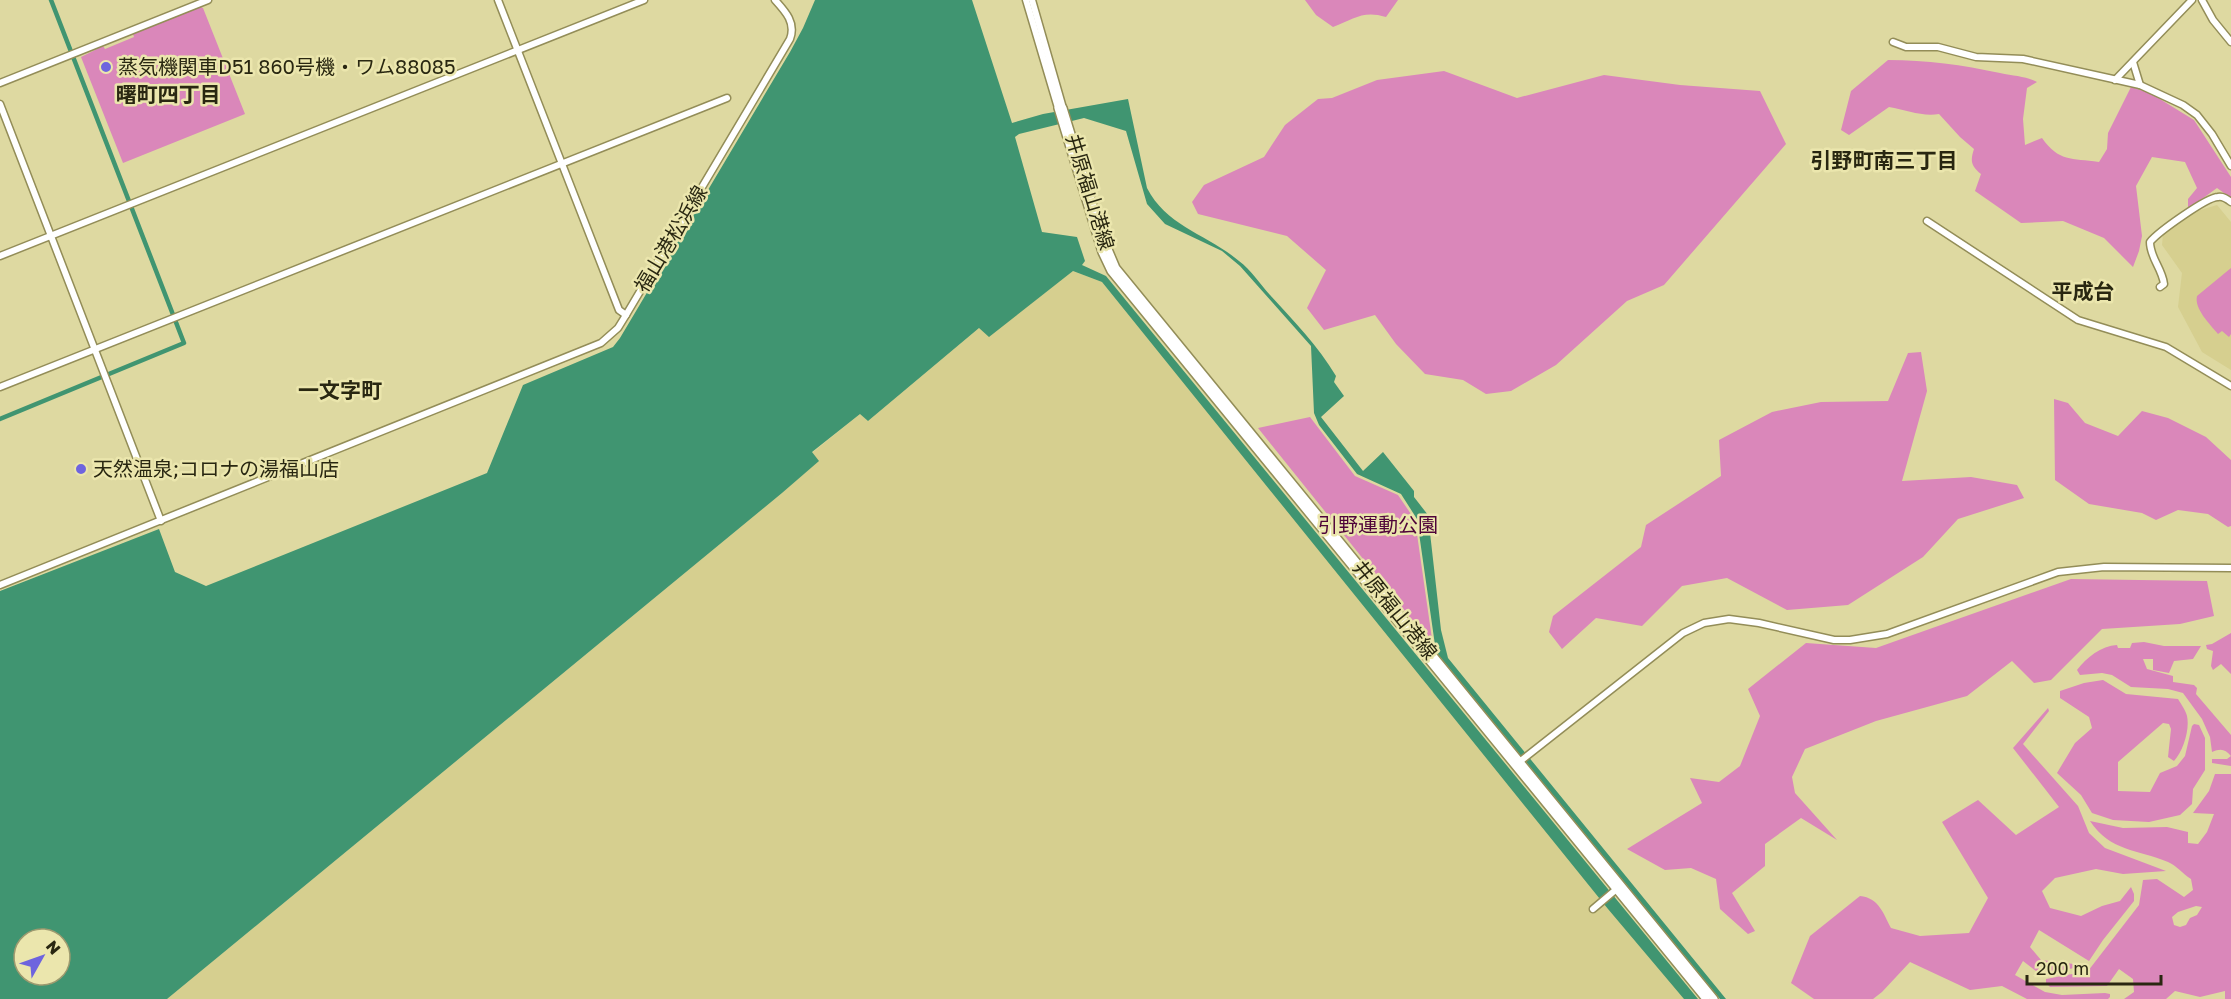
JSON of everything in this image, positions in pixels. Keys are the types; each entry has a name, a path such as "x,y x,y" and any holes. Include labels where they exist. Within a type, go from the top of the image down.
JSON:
{"main road":[{"name":"井原福山港線","path":"1061,109 1102,252 1112,271 1517,763 1706,999"},
{"name":"井原福山港線","path":"1617,889 1714,999"}],"street":[{"path":"0,83 208,0"},
{"path":"498,0 619,310 626,315"},
{"path":"0,256 644,0"},
{"name":"福山港松浜線","path":"0,585 601,343 618,328 790,39 791,22 775,0"},
{"path":"1026,0 1061,109"},
{"path":"1032,0 1061,109"},
{"path":"2115,80 2192,0"},
{"path":"2202,0 2217,26 2231,42"},
{"path":"1893,42 1906,47 1938,47 1976,57 2023,59 2139,85 2183,105 2197,115 2212,134 2231,166"},
{"path":"2133,62 2139,85"},
{"path":"0,387 728,98"},
{"path":"0,104 161,521"},
{"path":"2160,287 2164,284 2163,278 2150,252 2150,242 2156,234 2212,199 2221,197 2231,202"},
{"path":"1927,221 2078,320 2166,347 2231,386"},
{"path":"1517,763 1683,633 1704,623 1729,619 1759,623 1834,640 1850,640 1887,634 2058,573 2104,567 2231,568"},
{"path":"1593,909 1617,889"}],"shaded area":[{"path":"815,0 972,0 1012,123 1043,114 1128,99 1147,188 1155,201 1176,221 1227,252 1243,265 1305,334 1336,376 1334,382 1344,396 1321,417 1363,471 1383,452 1414,491 1414,497 1428,515 1441,630 1448,658 1726,999 1720,999 1436,652 1417,519 1401,494 1357,474 1319,425 1314,413 1311,346 1240,266 1222,251 1165,224 1147,204 1126,131 1084,118 1019,134 1015,137 1042,232 1077,237 1085,261 1082,265 1106,276 1698,999 1684,999 1608,909 1102,282 1073,271 989,337 979,328 868,421 860,414 812,452 819,461 782,493 167,999 0,999 0,591 159,529 175,572 206,586 487,473 523,385 613,347 620,338 790,52"},
{"path":"2217,205 2231,222 2231,370 2202,352 2178,307 2182,273 2162,245 2163,234 2197,211"},
{"path":"1073,271 1102,282 1688,999 167,999 782,493 818,461 812,453 860,414 868,421 979,328 989,336"}],"green space":[{"path":"1305,0 1398,0 1386,17 1365,15 1333,27 1316,15"},
{"path":"201,7 245,114 123,163 81,57 103,46 105,49 134,37 133,34"},
{"path":"1888,60 1958,65 2024,77 2037,82 2027,88 2023,119 2025,145 2042,138 2060,155 2081,160 2099,162 2107,149 2108,133 2131,87 2150,93 2194,120 2231,177 2231,198 2217,188 2188,209 2188,199 2197,188 2185,162 2152,157 2136,186 2142,236 2133,267 2104,238 2063,221 2021,223 1975,191 1981,174 1972,163 1974,149 1939,114 1921,114 1889,107 1849,135 1841,130 1851,91"},
{"path":"1444,71 1517,98 1604,75 1680,85 1760,91 1786,144 1664,285 1627,301 1556,365 1511,391 1486,394 1463,380 1425,374 1396,344 1375,315 1324,330 1307,308 1326,270 1287,236 1198,214 1192,202 1204,185 1264,157 1285,125 1318,99 1332,98 1377,80"},
{"path":"2231,268 2231,334 2229,337 2222,331 2218,334 2203,316 2198,306 2197,296"},
{"path":"1921,352 1927,391 1902,481 1971,477 2017,485 2024,498 1958,519 1923,557 1848,605 1787,610 1727,578 1682,586 1642,626 1596,618 1562,649 1549,632 1553,616 1641,547 1646,525 1721,476 1719,440 1772,412 1821,402 1888,401 1908,353"},
{"path":"2054,399 2068,403 2085,423 2118,436 2142,411 2168,418 2206,437 2231,460 2231,526 2228,527 2208,514 2178,510 2156,520 2142,513 2089,504 2055,480"},
{"name":"引野運動公園","path":"1310,417 1355,476 1398,495 1415,520 1433,646 1258,428"},
{"path":"2071,579 2207,581 2214,616 2180,624 2102,629 2051,680 2034,683 2012,661 1967,696 1876,721 1805,749 1792,777 1795,793 1837,840 1801,818 1765,844 1765,866 1732,893 1755,931 1748,934 1720,909 1716,879 1691,868 1665,870 1627,849 1702,803 1690,778 1719,782 1740,766 1760,716 1748,689 1806,643 1876,648"},
{"path":"2231,633 2231,674 2221,664 2213,670 2211,666 2213,651 2207,649 2206,645"},
{"path":"2144,642 2164,646 2201,646 2193,659 2174,661 2169,673 2153,670 2153,659 2143,659 2147,669 2173,676 2173,682 2194,685 2197,688 2196,694 2231,735 2231,756 2223,750 2212,752 2210,737 2202,719 2183,693 2168,689 2131,687 2112,675 2102,673 2080,675 2077,670 2100,650 2117,645 2118,648 2130,648 2132,643"},
{"path":"2103,680 2126,694 2178,699 2187,716 2188,728 2185,740 2174,761 2168,757 2171,729 2169,724 2163,723 2118,762 2118,791 2150,792 2160,773 2177,766 2185,756 2192,726 2199,725 2205,738 2205,770 2193,789 2192,804 2180,815 2149,822 2113,820 2092,813 2081,795 2057,773 2075,743 2092,728 2089,717 2060,698 2060,691 2084,683"},
{"path":"2048,708 2049,711 2023,744 2078,806 2089,833 2105,848 2166,871 2123,874 2096,869 2055,878 2042,891 2050,908 2081,916 2120,901 2131,887 2134,901 2089,961 2039,930 2030,947 2041,960 2082,965 2072,969 2040,974 2023,961 2015,975 2045,992 2062,995 2105,993 2110,994 2110,997 2108,999 2027,999 2002,986 1970,990 1910,962 1873,999 1814,999 1791,983 1810,936 1860,896 1876,903 1891,928 1920,936 1969,933 1988,898 1942,822 1978,800 2016,835 2059,807 2013,748"},
{"path":"2231,756 2231,766 2212,763 2212,759 2227,759"},
{"path":"2215,774 2231,774 2231,999 2225,999 2225,991 2200,997 2175,991 2166,999 2124,999 2134,992 2133,979 2119,969 2107,986 2050,987 2046,979 2088,971 2139,905 2143,880 2157,879 2184,897 2193,890 2191,879 2174,865 2116,844 2107,839 2090,821 2123,828 2167,827 2188,832 2188,843 2198,844 2207,832 2214,814 2193,813 2209,791","holes":["2196,906 2202,907 2186,925 2180,927 2174,925 2172,917 2178,912"]}],"waterway":[{"path":"0,419 184,343 51,0"}],"place":[{"name":"蒸気機関車D51 860号機・ワム88085","path":"106,67"},
{"name":"天然温泉;コロナの湯福山店","path":"81,469"}],"district":[{"name":"曙町四丁目","path":"168,95"},
{"name":"引野町南三丁目","path":"1884,161"},
{"name":"平成台","path":"2083,292"},
{"name":"一文字町","path":"340,391"}]}
